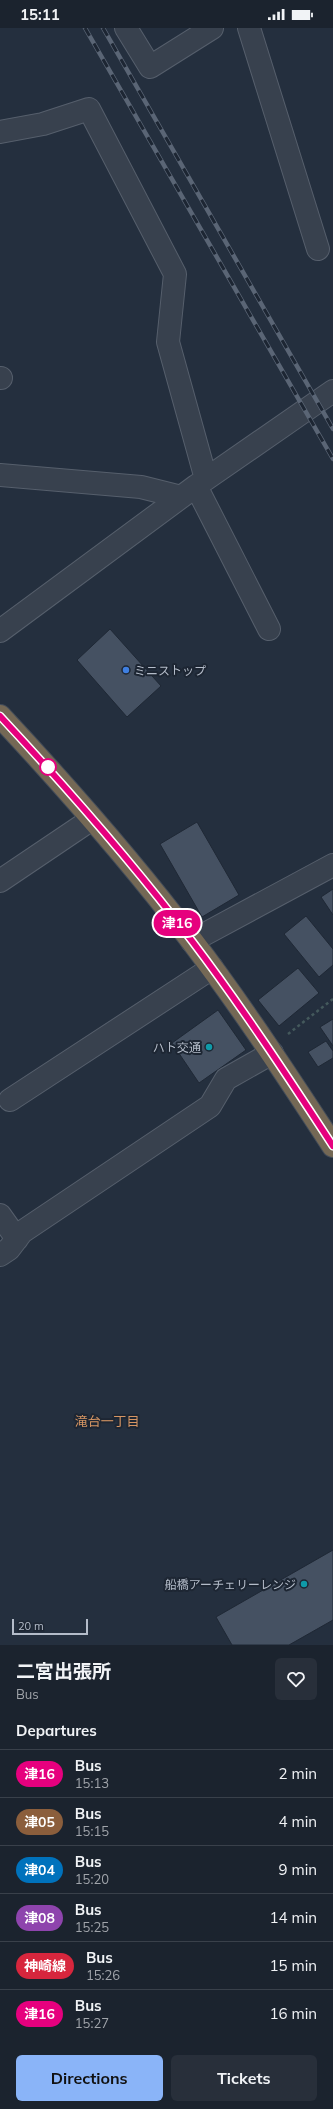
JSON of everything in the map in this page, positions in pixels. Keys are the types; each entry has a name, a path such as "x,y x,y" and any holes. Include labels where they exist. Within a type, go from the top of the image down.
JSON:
{"highway":[{"path":"0,716 92,818 192,941 272,1053 333,1146"}],"street":[{"path":"126,28 150,67 209,29"},
{"path":"249,28 318,249"},
{"path":"0,132 42,124 89,109 175,274 168,342 194,487 269,629"},
{"path":"0,631 194,487 333,391"},
{"path":"0,475 141,487 194,487"},
{"path":"0,881 92,818"},
{"path":"192,941 333,865"},
{"path":"10,1100 212,968"},
{"path":"0,1255 9,1249 22,1232 210,1106 226,1079 272,1053"},
{"path":"0,1215 16,1239"}],"path":[{"path":"286,1036 333,999"}],"building":[{"path":"110,629 161,686 127,717 77,660"},
{"path":"197,822 239,895 202,917 160,844"},
{"path":"333,889 333,915 321,897"},
{"path":"306,916 333,949 333,965 319,977 284,934"},
{"path":"298,968 319,993 279,1026 258,1000"},
{"name":"ハト交通","path":"218,1010 246,1050 199,1083 172,1043"},
{"path":"333,1019 333,1046 320,1027"},
{"path":"326,1041 333,1051 333,1058 318,1067 308,1052"},
{"name":"船橋アーチェリーレンジ","path":"333,1550 333,1620 289,1645 232,1645 216,1617"}],"railway":[{"path":"85,28 333,459"},
{"path":"103,28 333,429"}],"bus line":[{"name":"津16","path":"0,716 92,818 192,941 272,1053 333,1146"}],"place":[{"name":"ミニストップ","path":"126,670"},
{"name":"ハト交通","path":"209,1047"},
{"name":"船橋アーチェリーレンジ","path":"304,1584"}],"district":[{"name":"滝台一丁目","path":"107,1421"}]}
